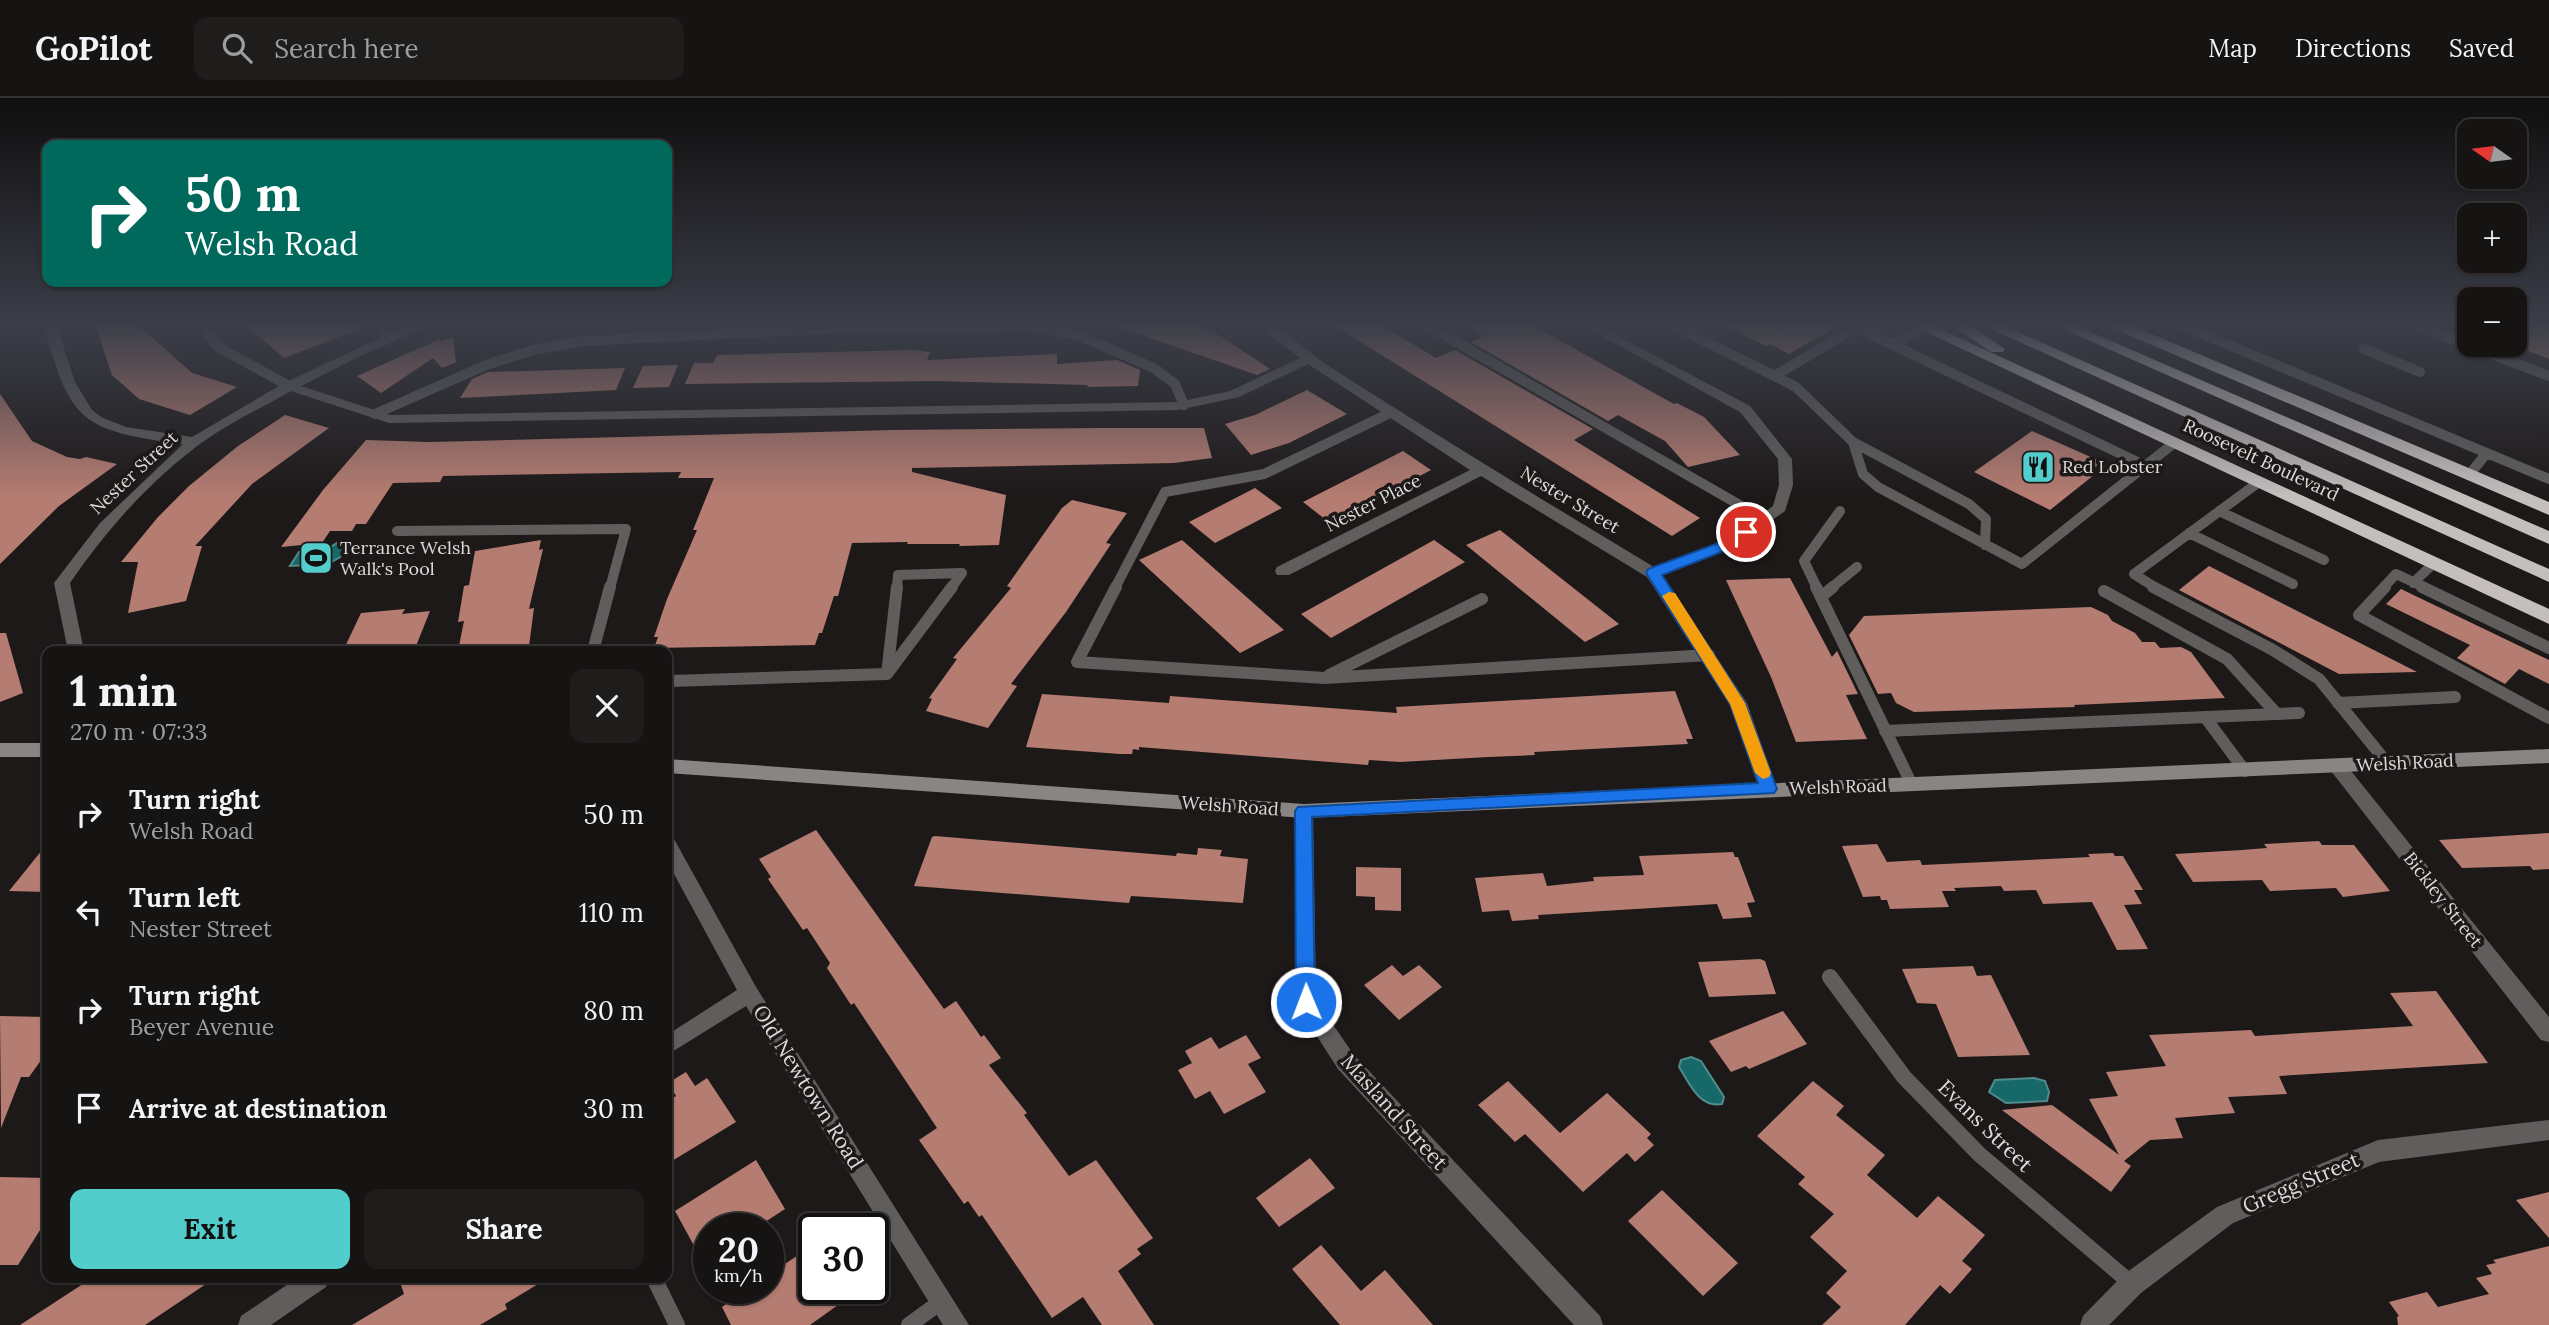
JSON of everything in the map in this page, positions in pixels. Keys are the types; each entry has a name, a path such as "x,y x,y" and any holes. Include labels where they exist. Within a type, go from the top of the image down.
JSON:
{"highway":[{"name":"Roosevelt Boulevard","path":"2041,381 2549,617"},
{"path":"2048,381 2068,394"},
{"name":"Roosevelt Boulevard","path":"2115,381 2549,576"},
{"path":"2191,381 2549,538"},
{"path":"2196,381 2209,389"},
{"path":"2249,381 2549,509"}],"main road":[{"path":"0,750 42,751"},
{"name":"Welsh Road","path":"672,766 1304,811 1769,789 2544,760"}],"street":[{"path":"69,381 88,413 107,425 195,442"},
{"name":"Nester Street","path":"75,646 62,583 84,549 119,512 195,442 298,381"},
{"path":"289,386 389,419 1184,405 1234,394 1261,381"},
{"name":"Nester Street","path":"1343,381 1481,470 1653,573 1738,703 1769,789"},
{"path":"1653,573 1729,544 1780,508 1786,485 1785,459 1745,409 1696,381"},
{"name":"Nester Place","path":"1283,571 1481,470"},
{"name":"Bickley Street","path":"2337,766 2549,1034"},
{"name":"Masland Street","path":"1304,811 1306,1002 1346,1062 1591,1325"},
{"name":"Old Newtown Road","path":"672,853 749,993 957,1325"},
{"path":"672,1043 749,993"},
{"name":"Gregg Street","path":"2092,1325 2132,1284 2225,1216 2378,1151 2549,1130"},
{"path":"250,1325 310,1283"}],"lane":[{"path":"280,381 289,386"},
{"path":"375,414 449,381"},
{"path":"1171,381 1184,405"},
{"path":"1523,381 1764,520"},
{"path":"1785,381 1796,387 1853,442 1969,504 1986,519 1985,545"},
{"path":"1969,381 2146,466"},
{"path":"2314,381 2549,479"},
{"path":"1392,412 1264,474 1165,492 1077,662 1325,678 1709,655"},
{"path":"1853,442 1863,474 1878,487 2022,564 2174,443"},
{"path":"2469,475 2486,454"},
{"path":"2259,482 2134,574 2140,580 2273,650 2319,679 2388,764"},
{"path":"1840,511 1804,561 1912,785"},
{"path":"2219,511 2324,560"},
{"path":"397,531 626,529 594,646"},
{"path":"2189,533 2293,584"},
{"path":"2413,583 2434,563"},
{"path":"1821,597 1857,567"},
{"path":"962,573 895,663 887,674 898,575 962,573"},
{"path":"2547,715 2359,615 2396,574 2549,648"},
{"path":"2104,591 2227,659 2276,713"},
{"path":"1325,678 1482,599"},
{"path":"672,684 887,674"},
{"path":"2338,703 2455,697"},
{"path":"1885,731 2299,713"},
{"path":"2206,717 2245,771"},
{"name":"Evans Street","path":"1830,977 1904,1077 1979,1154 2132,1284"},
{"path":"656,1283 677,1325"},
{"path":"909,1325 942,1301"}],"water":[{"name":"Terrance Welsh Walk's Pool","path":"337,543 349,552 328,564 290,566 299,552 324,551"},
{"path":"1691,1057 1701,1061 1724,1097 1722,1104 1701,1099 1691,1087 1679,1067 1681,1060"},
{"path":"2034,1078 2045,1081 2049,1092 2047,1101 2006,1103 1989,1092 1995,1080"}],"building":[{"path":"119,381 219,381 237,387 190,415 139,399"},
{"path":"364,381 398,381 381,393"},
{"path":"471,381 620,381 616,390 460,398"},
{"path":"636,381 671,381 669,387 633,388"},
{"path":"686,381 914,381 685,384"},
{"path":"946,381 1139,381 1138,386 1087,387 1088,385"},
{"path":"1424,381 1510,381 1593,429 1574,440 1700,518 1672,536"},
{"path":"1539,381 1633,381 1704,417 1740,455 1688,467 1665,441 1618,415 1608,421"},
{"path":"1307,390 1347,414 1289,443 1251,455 1225,424 1255,415"},
{"path":"0,394 32,441 67,457 86,457 117,464 59,506 0,564"},
{"path":"285,415 329,428 252,484 195,546 202,546 186,601 128,613 138,562 121,562 158,517 189,486 238,446"},
{"path":"1204,428 1212,458 1174,463 912,468 912,472 1006,495 999,545 852,543 838,596 834,596 822,633 819,633 815,645 655,646 658,637 654,637 667,599 697,530 693,530 714,478 678,478 681,472 616,473 443,476 440,482 393,483 366,524 356,524 352,531 330,531 322,543 281,547 323,490 366,440 430,442 892,430"},
{"name":"Red Lobster","path":"2032,431 2102,462 2088,472 2094,475 2050,510 1974,472"},
{"path":"1403,451 1431,470 1330,523 1303,502"},
{"path":"1255,488 1282,508 1215,543 1189,522"},
{"path":"1072,500 1127,513 1106,543 1111,544 1066,612 1011,684 1017,686 988,728 926,711 932,699 929,698 957,659 953,658 1011,588 1007,586 1062,508"},
{"path":"1500,530 1619,624 1585,642 1466,545"},
{"path":"541,540 539,550 543,549 529,609 534,608 529,646 459,646 464,621 458,622 464,586 469,585 475,551"},
{"path":"1182,540 1284,630 1240,653 1139,560"},
{"path":"1434,540 1465,562 1331,638 1301,614"},
{"path":"2209,566 2417,672 2339,674 2179,590"},
{"path":"1790,578 1832,657 1837,651 1858,694 1846,695 1867,739 1796,742 1771,677 1726,580"},
{"path":"2401,589 2549,660 2549,684 2519,669 2505,684 2457,658 2470,645 2386,604"},
{"path":"2091,607 2135,633 2142,642 2155,642 2160,648 2181,647 2191,652 2225,698 2074,705 2075,707 1914,712 1896,703 1891,693 1878,694 1849,635 1864,616"},
{"path":"405,609 402,614 430,611 416,646 345,646 361,613"},
{"path":"0,633 6,633 23,693 0,702"},
{"path":"1675,691 1693,739 1686,739 1688,744 1400,762 1369,760 1368,765 1139,747 1139,750 1133,749 1132,754 1120,754 1026,747 1042,694 1169,703 1170,696 1397,713 1396,707"},
{"path":"816,830 944,1009 956,1001 981,1037 984,1035 1001,1058 989,1065 1027,1113 1024,1115 1069,1176 1096,1160 1153,1238 1137,1249 1141,1254 1118,1271 1154,1325 1102,1325 1083,1297 1052,1318 982,1215 979,1217 968,1201 964,1204 919,1140 937,1128 854,1003 851,1005 827,968 830,963 807,928 803,930 768,879 771,877 759,859"},
{"path":"2549,833 2549,869 2533,870 2530,866 2462,868 2439,840"},
{"path":"932,837 1176,856 1177,853 1197,855 1198,848 1222,850 1220,856 1248,859 1243,903 1131,896 1129,903 914,886"},
{"path":"2319,841 2322,845 2354,845 2390,891 2343,897 2336,888 2270,891 2262,880 2193,882 2175,854 2267,848 2264,844"},
{"path":"1877,844 1887,862 1920,860 1922,865 2090,857 2088,854 2113,853 2115,856 2123,856 2143,890 2134,890 2142,904 2124,905 2148,949 2117,950 2092,902 2043,904 2036,890 2004,891 2001,886 1954,888 1956,891 1942,891 1949,907 1890,909 1887,900 1881,900 1880,896 1863,897 1842,846"},
{"path":"42,850 42,892 9,891"},
{"path":"1733,852 1735,857 1738,857 1755,902 1747,903 1752,917 1723,919 1717,904 1538,915 1539,919 1512,921 1509,910 1482,912 1475,878 1543,873 1547,886 1594,881 1593,877 1644,875 1639,856"},
{"path":"1356,867 1401,868 1401,911 1375,910 1375,897 1356,896"},
{"path":"1765,961 1776,994 1709,997 1698,962"},
{"path":"1392,965 1403,976 1419,965 1442,987 1399,1020 1364,985"},
{"path":"1973,966 1977,976 1991,975 2030,1055 1958,1057 1936,1004 1917,1003 1902,969"},
{"path":"2436,991 2488,1063 2279,1076 2287,1094 2228,1097 2235,1113 2175,1118 2183,1138 2150,1140 2124,1161 2131,1166 2111,1192 2002,1110 2052,1105 2119,1155 2089,1099 2118,1096 2106,1072 2166,1066 2149,1035 2251,1030 2255,1036 2413,1026 2390,993"},
{"path":"1783,1011 1807,1044 1749,1069 1746,1066 1731,1072 1709,1041"},
{"path":"0,1016 42,1017 42,1059 29,1077 21,1077 1,1128"},
{"path":"1246,1035 1261,1058 1248,1064 1266,1092 1224,1114 1210,1091 1195,1099 1178,1070 1192,1063 1185,1051 1211,1037 1219,1049"},
{"path":"686,1072 695,1086 707,1078 736,1122 672,1161 672,1099 676,1096 672,1090 672,1081"},
{"path":"1508,1081 1560,1133 1607,1093 1651,1134 1647,1138 1654,1145 1635,1162 1627,1153 1583,1192 1525,1134 1515,1142 1478,1105"},
{"path":"1813,1081 1844,1106 1836,1115 1885,1155 1867,1175 1917,1218 1938,1196 1985,1235 1962,1261 1972,1269 1950,1294 1940,1285 1905,1325 1822,1325 1841,1307 1826,1293 1847,1271 1810,1237 1834,1214 1798,1184 1805,1177 1757,1136"},
{"path":"1310,1158 1335,1188 1279,1227 1256,1198"},
{"path":"756,1160 785,1209 779,1213 693,1213 693,1244 675,1211"},
{"path":"0,1177 42,1178 42,1227 18,1265 0,1265"},
{"path":"1662,1190 1738,1263 1703,1296 1628,1221"},
{"path":"2549,1192 2549,1238 2516,1200"},
{"path":"1321,1245 1361,1291 1385,1270 1433,1325 1340,1325 1292,1269"},
{"path":"2549,1246 2549,1325 2398,1325 2399,1316 2389,1302 2427,1292 2438,1307 2489,1294 2476,1278 2492,1274 2486,1265 2496,1263 2493,1260"},
{"path":"798,1255 798,1304 838,1305 810,1325 731,1325 722,1307 726,1304 784,1304 784,1264"},
{"path":"84,1283 208,1283 145,1325 20,1325"},
{"path":"540,1283 505,1304 507,1309 480,1325 352,1325 404,1294 401,1285"}],"slow traffic":[{"path":"1669,596 1738,703 1763,773"}],"place":[{"name":"Red Lobster","path":"2038,467"},
{"name":"Terrance Welsh Walk's Pool","path":"316,558"}],"route":[{"path":"1306,1002 1304,811 1769,789 1738,703 1653,573 1729,544 1746,532"}]}
